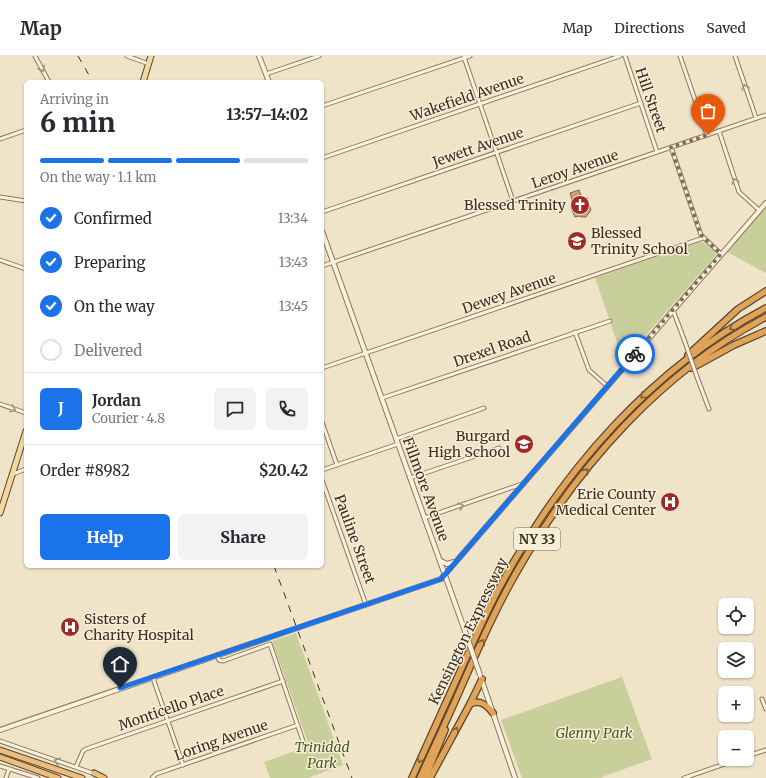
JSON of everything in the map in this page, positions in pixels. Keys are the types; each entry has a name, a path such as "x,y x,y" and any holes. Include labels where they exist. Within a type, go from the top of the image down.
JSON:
{"highway":[{"path":"672,370 738,309 766,291"},
{"name":"Kensington Expressway","path":"412,778 490,605 519,553 557,495 586,458 628,411 672,370 716,338 766,308"},
{"name":"Kensington Expressway","path":"420,778 498,608 519,568 543,529 573,487 619,431 678,376 703,356 766,317"},
{"path":"678,376 734,345 766,331"},
{"path":"430,778 470,704 481,677"},
{"path":"470,704 482,702 489,707 493,713"},
{"path":"425,778 450,718 454,703"},
{"path":"0,750 82,778"},
{"path":"0,757 58,778"},
{"path":"94,773 104,778"}],"main road":[{"path":"144,80 152,56"},
{"path":"0,513 24,438"}],"street":[{"path":"35,56 48,80"},
{"path":"127,56 149,64"},
{"path":"259,56 267,80"},
{"path":"266,74 319,56"},
{"path":"324,105 470,56"},
{"name":"Wakefield Avenue","path":"324,157 620,56"},
{"name":"Hill Street","path":"625,56 657,152"},
{"path":"680,56 708,135"},
{"path":"734,56 756,118"},
{"path":"464,57 513,201"},
{"name":"Jewett Avenue","path":"324,211 641,103"},
{"name":"Leroy Avenue","path":"324,265 756,118 766,116"},
{"path":"0,139 24,131"},
{"path":"719,131 739,192 760,210"},
{"path":"671,147 703,238 721,254"},
{"path":"0,197 24,202"},
{"path":"0,730 441,579 766,202"},
{"name":"Fillmore Avenue","path":"324,237 516,778"},
{"name":"Dewey Avenue","path":"324,367 703,238"},
{"path":"0,260 24,268"},
{"path":"673,310 709,409"},
{"name":"Drexel Road","path":"382,398 610,321"},
{"path":"575,332 589,370 607,386"},
{"path":"0,404 24,412"},
{"path":"396,439 484,408"},
{"path":"324,428 337,465"},
{"path":"324,469 398,444"},
{"path":"410,478 499,448"},
{"path":"13,474 24,470"},
{"path":"424,518 522,484"},
{"name":"Pauline Street","path":"324,486 366,605"},
{"path":"439,559 447,564 451,564 458,559"},
{"path":"217,655 219,660 223,660 270,644 306,747"},
{"path":"154,677 154,681 183,764"},
{"name":"Monticello Place","path":"76,767 85,749 283,681"},
{"path":"762,699 766,709"},
{"name":"Loring Avenue","path":"152,778 156,774 183,764 298,725"},
{"path":"0,741 108,778"},
{"path":"754,754 766,750"},
{"path":"0,766 38,778"},
{"path":"684,778 719,766"},
{"path":"6,778 9,769"}],"green space":[{"path":"766,207 766,273 727,252"},
{"path":"701,241 714,250 716,255 625,359 616,343 617,342 595,278"},
{"name":"Trinidad Park","path":"296,633 343,765 308,778 270,778 264,762 309,746 272,641"},
{"name":"Glenny Park","path":"622,677 652,759 599,778 522,778 501,720"}],"building":[{"name":"Blessed Trinity","path":"579,190 582,198 587,198 591,210 586,217 575,217 571,208 571,204 573,203 570,193"}],"railway":[{"path":"78,56 92,80"},
{"path":"275,568 352,778"}],"way so far":[{"path":"635,354 721,254 701,235 671,147 708,135"}],"place":[{"name":"Blessed Trinity","path":"580,205"},
{"name":"Blessed Trinity School","path":"577,241"},
{"name":"Burgard High School","path":"524,444"},
{"name":"Erie County Medical Center","path":"670,502"},
{"name":"Sisters of Charity Hospital","path":"70,627"}],"route":[{"path":"120,688 441,579 635,354"}]}
